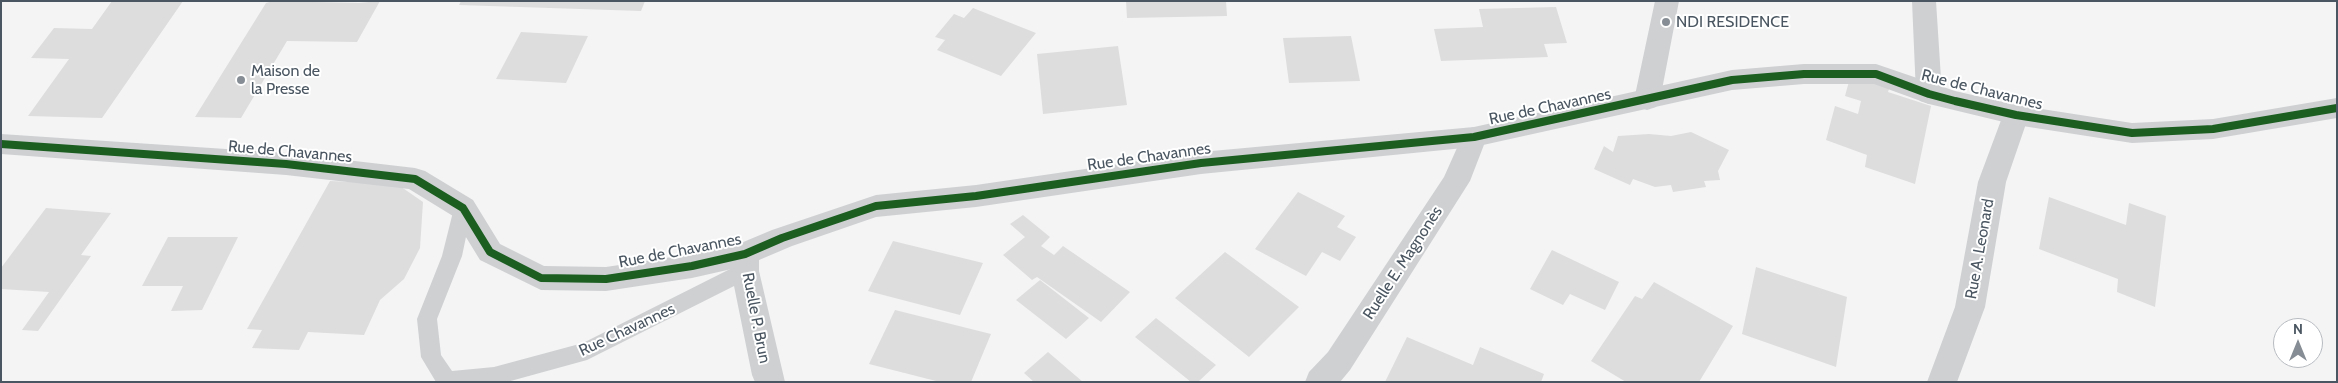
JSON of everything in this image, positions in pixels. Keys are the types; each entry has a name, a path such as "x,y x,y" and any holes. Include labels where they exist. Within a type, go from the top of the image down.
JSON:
{"street":[{"path":"1647,100 1666,1"},
{"path":"1924,1 1929,94"},
{"name":"Rue de Chavannes","path":"1,144 286,164 415,179 462,208 490,252 541,278 606,279 692,266 745,263 782,238 876,206 976,196 1201,163 1474,137 1732,80 1804,74 1876,74 1929,94 2016,115 2132,133 2213,129 2337,108"},
{"name":"Rue A. Leonard","path":"1942,382 1970,308 1992,182 2016,115"},
{"name":"Ruelle E. Magnonès","path":"1320,382 1339,361 1456,181 1474,137"},
{"name":"Ruelle P. Brun","path":"745,263 770,382"}],"lane":[{"name":"Rue Chavannes","path":"462,208 452,256 427,319 431,357 447,381 494,376 587,351 745,263"}],"building":[{"path":"112,1 183,1 102,118 28,116 69,59 31,58 54,28 92,29"},
{"name":"Maison de la Presse","path":"273,1 359,3 380,1 357,42 287,41 241,118 195,117 266,3"},
{"path":"461,1 645,1 641,11 459,5"},
{"path":"1126,1 1226,1 1227,16 1127,18"},
{"path":"1556,7 1567,43 1544,44 1548,57 1441,61 1434,29 1483,27 1479,9"},
{"path":"973,8 1036,33 1001,76 937,50 945,40 935,37 954,14 964,18"},
{"path":"521,32 588,36 566,83 496,79"},
{"path":"1351,36 1360,81 1289,83 1283,38"},
{"path":"1118,46 1127,105 1043,114 1037,54"},
{"path":"1851,74 1890,86 1888,92 1931,106 1915,184 1865,167 1867,155 1826,140 1835,106 1858,114 1861,101 1845,96"},
{"path":"1691,132 1729,150 1718,171 1720,180 1704,181 1706,187 1673,192 1671,185 1655,187 1633,179 1630,185 1594,169 1604,146 1613,152 1618,136 1649,134 1671,136"},
{"path":"330,181 397,184 423,202 420,248 404,279 380,300 364,335 308,332 299,350 252,348 262,330 247,329"},
{"path":"1298,192 1345,216 1337,227 1356,237 1340,261 1322,252 1306,276 1255,249"},
{"path":"2049,197 2126,225 2129,203 2166,216 2155,307 2117,292 2118,279 2039,249"},
{"path":"46,208 111,213 81,255 91,256 38,331 22,330 49,292 1,289 1,268"},
{"path":"1023,215 1050,237 1041,246 1054,255 1063,246 1130,292 1101,322 1037,277 1032,280 1003,255 1025,237 1010,224"},
{"path":"168,237 238,237 202,310 171,311 183,286 142,286"},
{"path":"893,241 983,263 960,315 868,291"},
{"path":"1552,250 1619,282 1605,310 1570,294 1563,305 1530,289"},
{"path":"1225,252 1299,307 1249,357 1175,298"},
{"path":"1756,267 1847,297 1836,367 1742,334"},
{"path":"1040,280 1089,318 1066,339 1016,300"},
{"path":"1654,282 1733,326 1699,382 1626,382 1591,361 1635,296 1642,299"},
{"path":"895,310 991,334 971,382 940,382 869,364"},
{"path":"1156,318 1216,365 1198,382 1191,382 1135,337"},
{"path":"1407,337 1473,365 1480,347 1544,374 1541,382 1385,382"},
{"path":"1048,352 1083,382 1034,382 1024,373"}],"cycle path":[{"path":"1,144 286,164 415,179 463,208 490,252 541,278 606,279 692,266 745,254 782,238 876,206 976,196 1201,163 1474,137 1732,80 1804,74 1876,74 1929,94 1955,101 2016,115 2132,133 2213,129 2337,108"}],"place":[{"name":"NDI RESIDENCE","path":"1666,22"},
{"name":"Maison de la Presse","path":"241,80"}]}
